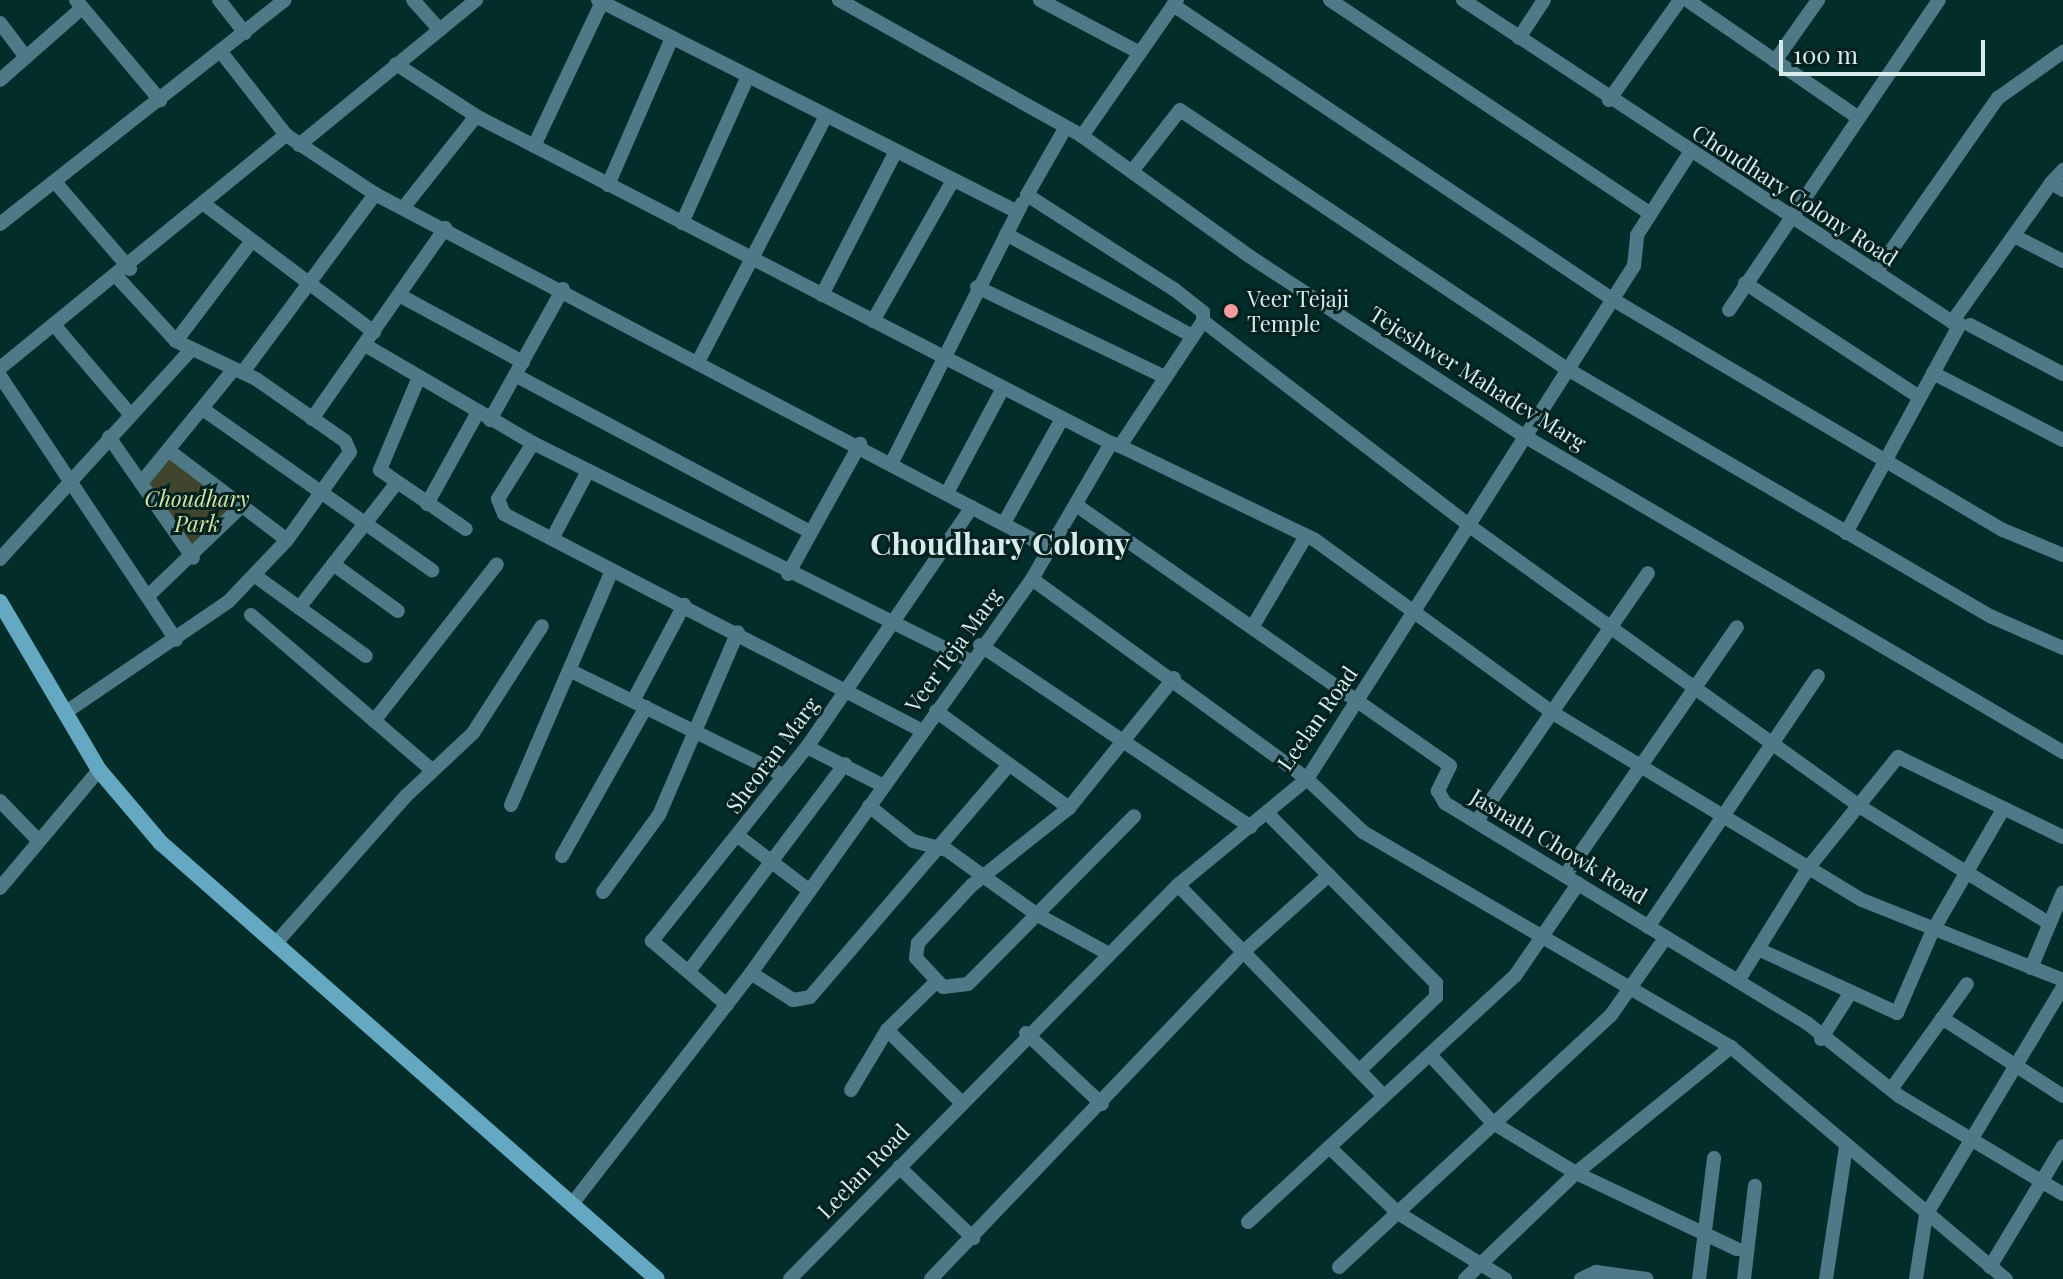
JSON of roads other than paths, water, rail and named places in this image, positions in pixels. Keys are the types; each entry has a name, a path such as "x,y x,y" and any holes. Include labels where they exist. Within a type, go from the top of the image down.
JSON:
{"main road":[{"path":"2,611 99,770 161,843 657,1279"}],"street":[{"path":"219,0 245,33"},
{"path":"0,224 285,0"},
{"path":"413,0 440,30"},
{"path":"299,145 476,0"},
{"name":"Tejeshwer Mahadev Marg","path":"839,0 1082,136 1249,256 1527,438 2063,752"},
{"path":"1040,0 1140,53"},
{"path":"1330,0 1649,213"},
{"name":"Choudhary Colony Road","path":"1463,0 1482,5 1519,38 1689,154 1952,322 2057,187"},
{"path":"1519,38 1544,0"},
{"path":"1609,100 1680,0"},
{"path":"1687,0 1856,116"},
{"path":"1775,61 1818,0"},
{"path":"1729,310 1856,116 1939,0"},
{"path":"534,146 600,1 1017,212"},
{"path":"1082,136 1175,2 1612,299 2003,530 2063,555"},
{"path":"0,80 79,4 160,100"},
{"path":"0,23 26,57"},
{"path":"608,185 672,38"},
{"path":"221,52 286,135 375,194 860,444 891,464 1051,549"},
{"path":"1876,272 1998,98 2063,52"},
{"path":"396,64 476,116 608,185 1062,419 1306,536 1417,612 1553,713 1808,868 1932,932 2063,980"},
{"path":"682,223 748,76"},
{"path":"1133,170 1180,110 1569,370 1846,533 2063,648"},
{"path":"404,207 476,116"},
{"path":"699,360 754,260 826,116"},
{"path":"891,464 941,356 1066,127"},
{"path":"0,368 130,269 286,135"},
{"path":"822,295 896,151"},
{"name":"Leelan Road","path":"790,1279 1026,1033 1178,885 1307,779 1356,699 1417,612 1634,266 1633,247 1649,213 1689,154"},
{"path":"2057,187 2063,170"},
{"path":"873,321 953,180"},
{"path":"55,182 130,269"},
{"path":"141,483 172,453 204,410 310,285 375,194"},
{"path":"1027,195 1175,290 1203,312 1203,321 1471,527 1613,625 1859,806 1966,877 2054,919"},
{"path":"204,204 310,285 419,377 484,416 788,574 968,660"},
{"path":"312,419 445,228"},
{"path":"1006,234 1192,336"},
{"path":"2018,238 2063,261"},
{"path":"176,341 251,242"},
{"path":"66,712 176,640 254,575 287,540 350,452 345,441 238,370 176,341 118,278"},
{"path":"1745,283 1919,397"},
{"path":"977,287 1163,376"},
{"path":"427,504 484,416 515,375 563,289"},
{"path":"399,295 523,362"},
{"name":"Veer Teja Marg","path":"572,1204 751,973 806,888 869,806 968,660 1032,579 1115,444 1203,321"},
{"path":"1846,533 1919,397 1965,325 2063,374"},
{"path":"55,326 129,413"},
{"path":"0,559 75,480 129,413 191,350"},
{"path":"1933,373 2063,440"},
{"path":"515,375 809,531"},
{"path":"0,376 75,480 176,640"},
{"path":"419,377 379,463 396,484 466,529"},
{"path":"947,493 1003,388"},
{"path":"204,410 320,495 432,570"},
{"path":"1004,523 1062,419"},
{"path":"109,437 193,558"},
{"path":"533,443 497,505 612,571 738,632 922,731"},
{"path":"788,574 809,531 860,444"},
{"path":"172,453 287,540"},
{"path":"552,539 588,471"},
{"path":"299,608 396,484"},
{"path":"148,596 193,558 242,506"},
{"name":"Sheoran Marg","path":"727,1005 652,941 807,747 890,621 972,507"},
{"name":"Jasnath Chowk Road","path":"1079,507 1450,766 1441,797 1738,981 1969,1139 2063,1194"},
{"path":"1253,626 1306,536"},
{"path":"333,564 398,611"},
{"path":"374,721 497,564"},
{"path":"511,805 573,672 612,571"},
{"path":"1477,821 1648,573"},
{"path":"254,575 366,656"},
{"path":"1032,579 1174,678 1307,779 1363,832 1540,939 1731,1047 1926,1215 2006,1279"},
{"path":"562,856 639,704 684,605"},
{"path":"251,615 432,770"},
{"path":"275,944 432,770 473,733 542,626"},
{"path":"1248,1222 1384,1096 1433,1058 1540,939 1637,766 1737,627"},
{"path":"603,892 659,815 738,632"},
{"path":"980,645 1251,827"},
{"path":"573,672 783,775"},
{"path":"1648,927 1776,744 1818,676"},
{"path":"1134,816 968,984 949,990 937,981 914,950 982,877 1069,808 1174,678"},
{"path":"936,711 1069,808"},
{"path":"807,747 882,785"},
{"path":"1738,981 1808,868 1903,756 2063,837"},
{"path":"689,971 774,866 845,764"},
{"path":"751,973 805,1000 1009,765"},
{"path":"0,888 36,838 99,770"},
{"path":"0,801 36,838"},
{"path":"869,806 913,841 937,847 1036,914 1109,954"},
{"path":"1758,949 1849,995 1897,1013 1932,932 2004,808"},
{"path":"1267,813 1438,990 1362,1068"},
{"path":"738,836 806,888"},
{"path":"931,1279 1102,1104 1242,953 1329,875"},
{"path":"1178,885 1242,953 1362,1068 1384,1096"},
{"path":"2031,968 2063,892"},
{"path":"1339,1267 1631,989 1666,937"},
{"path":"851,1090 887,1030 937,981"},
{"path":"1892,1088 1967,984"},
{"path":"1916,1279 1926,1215 2063,987"},
{"path":"1821,1039 1849,995"},
{"path":"1942,1018 2063,1096"},
{"path":"887,1030 960,1101"},
{"path":"1026,1033 1102,1104"},
{"path":"1465,1279 1576,1173 1731,1047"},
{"path":"1433,1058 1493,1123 1576,1173 1737,1249"},
{"path":"1826,1279 1846,1146"},
{"path":"1990,1267 2063,1146"},
{"path":"1329,1147 1398,1213 1505,1279"},
{"path":"1699,1279 1708,1234 1714,1158"},
{"path":"899,1167 973,1238"},
{"path":"1744,1279 1755,1186"},
{"path":"1581,1279 1596,1272 1647,1279"}],"place":[{"name":"Veer Tejaji Temple","path":"1231,311"}],"district":[{"name":"Choudhary Colony","path":"1000,543"}],"park label":[{"name":"Choudhary Park","path":"197,510"}]}
